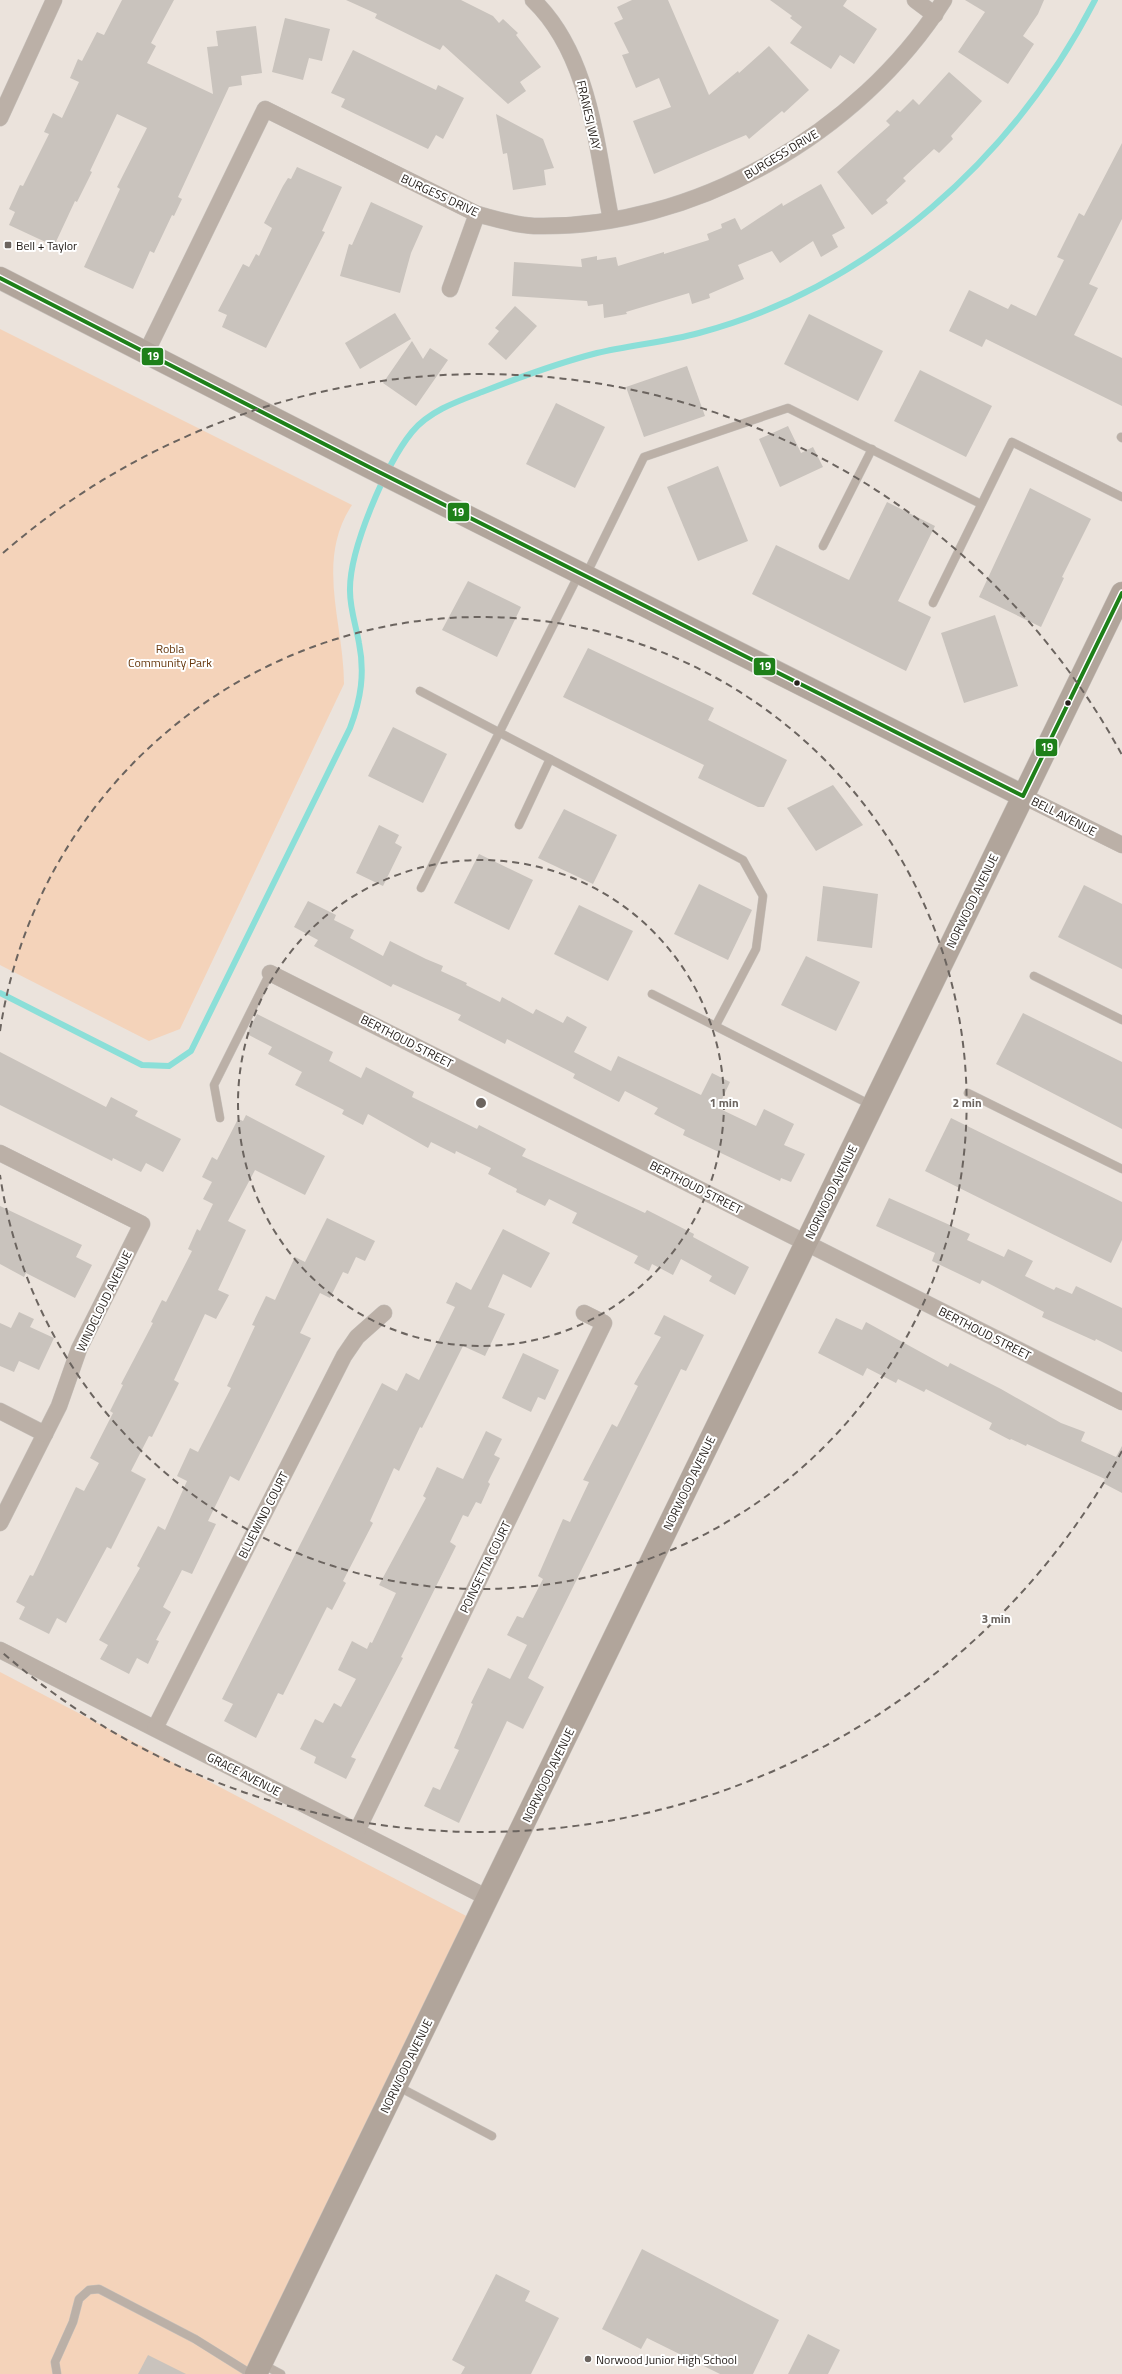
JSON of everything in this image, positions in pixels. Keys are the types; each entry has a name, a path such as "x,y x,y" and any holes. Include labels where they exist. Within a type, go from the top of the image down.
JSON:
{"main road":[{"name":"BELL AVENUE","path":"0,278 415,491 583,573 1023,796"},
{"name":"NORWOOD AVENUE","path":"256,2371 488,1898 1122,593"}],"street":[{"path":"0,118 54,0"},
{"name":"FRANESI WAY","path":"533,0 563,36 583,83 611,219"},
{"path":"914,0 935,15"},
{"name":"BURGESS DRIVE","path":"146,353 265,109 477,214 505,222 532,226 566,225 611,219 644,212 694,198 742,177 773,161 818,133 871,88 907,50 935,15 944,0"},
{"path":"450,289 477,214"},
{"name":"BELL AVENUE","path":"1023,796 1122,845"},
{"name":"BERTHOUD STREET","path":"270,973 1122,1402"},
{"name":"WINDCLOUD AVENUE","path":"0,1153 142,1224 79,1349 59,1406 0,1523"},
{"name":"BLUEWIND COURT","path":"155,1728 344,1356 356,1337 384,1313"},
{"name":"POINSETTIA COURT","path":"357,1831 604,1323 584,1313"},
{"path":"0,1411 45,1434"},
{"name":"GRACE AVENUE","path":"0,1650 488,1898"}],"lane":[{"path":"421,888 498,732 644,457 788,408 982,504"},
{"path":"933,603 1012,442 1122,497"},
{"path":"823,546 872,450"},
{"path":"420,691 742,860 764,896 756,949 716,1025"},
{"path":"519,825 550,759"},
{"path":"220,1118 214,1085 270,973"},
{"path":"1034,976 1122,1020"},
{"path":"652,994 716,1025 873,1106"},
{"path":"968,1093 1122,1169"},
{"path":"396,2086 492,2136"},
{"path":"57,2374 54,2362 73,2322 79,2299 89,2290 99,2289 256,2371 281,2374"}],"green space":[{"name":"Robla Community Park","path":"0,329 352,505 341,526 335,548 333,570 334,593 343,661 344,684 180,1029 149,1041 0,965"},
{"path":"0,1672 472,1919 255,2374 0,2374"}],"building":[{"path":"122,0 174,0 151,43 156,46 147,63 213,94 207,47 218,46 216,31 256,26 262,73 241,76 242,85 229,87 178,197 182,199 174,216 172,215 154,253 150,251 133,289 84,267 120,189 117,187 147,128 117,114 90,171 92,172 77,202 75,201 54,246 9,225 15,212 9,209 20,185 23,186 49,134 44,132 53,113 62,118 79,82 70,78 78,59 82,61 97,32 104,35"},
{"path":"346,0 461,0 493,16 499,23 503,19 518,33 516,35 541,67 520,82 526,91 508,104 443,45 440,50 375,18 377,14"},
{"path":"632,0 668,0 709,95 738,71 739,73 769,46 809,90 784,113 782,111 749,139 746,135 654,174 633,121 671,107 659,78 636,88 622,55 629,53 614,23 623,19 617,7"},
{"path":"770,0 847,0 843,6 877,29 854,64 840,55 831,69 790,43 802,27 790,18 792,16"},
{"path":"965,0 1044,0 1038,14 1023,36 1034,44 1008,84 958,52 985,12"},
{"path":"285,18 330,29 322,61 309,58 303,80 272,72"},
{"path":"353,50 436,90 438,85 464,98 443,139 436,135 428,149 341,107 345,99 331,93"},
{"path":"949,72 982,101 951,136 953,139 939,153 934,149 903,178 906,181 886,200 888,203 872,215 837,172 890,125 886,121 897,110 900,112 913,99 919,105"},
{"path":"496,114 543,139 554,168 544,170 546,185 513,190 507,153 503,154"},
{"path":"1122,143 1122,219 1089,284 1098,288 1074,335 1122,358 1122,406 986,339 982,347 949,331 969,290 1008,309 1011,304 1036,316 1064,260 1057,257 1079,213 1084,216"},
{"path":"297,167 342,187 322,231 325,232 266,348 222,327 227,315 218,311 243,264 249,267 256,254 259,256 272,228 264,223 283,186 288,178 291,179"},
{"path":"821,184 845,228 832,235 838,247 821,257 813,241 780,263 772,251 738,265 744,279 709,294 710,298 692,304 689,293 626,312 627,314 604,318 603,304 588,306 587,301 512,296 514,262 582,267 581,259 597,256 597,260 616,257 618,266 709,240 707,234 722,228 721,224 735,218 741,230 782,203 783,206"},
{"path":"371,202 423,226 411,253 400,293 340,276 349,244 352,245"},
{"path":"515,306 537,326 506,360 488,344 499,331 495,328"},
{"path":"395,313 411,339 360,369 345,343"},
{"path":"809,314 883,351 858,401 784,364"},
{"path":"412,341 423,359 430,348 448,360 416,406 383,383"},
{"path":"687,366 705,416 644,437 626,387"},
{"path":"920,370 992,406 966,457 894,421"},
{"path":"556,403 605,427 575,488 526,464"},
{"path":"788,426 801,453 813,447 823,467 780,487 759,439"},
{"path":"718,466 748,541 698,561 667,487"},
{"path":"1030,488 1091,519 1062,577 1064,578 1041,627 979,597"},
{"path":"887,502 935,526 898,601 931,617 906,671 752,594 776,545 849,580"},
{"path":"468,581 521,607 497,657 442,630"},
{"path":"995,615 1018,686 964,703 941,633"},
{"path":"588,648 714,708 708,720 787,760 764,807 758,807 698,778 704,765 563,697"},
{"path":"393,727 447,754 423,803 368,776"},
{"path":"833,785 863,825 816,851 787,808"},
{"path":"564,809 617,835 593,884 538,858"},
{"path":"379,825 399,835 395,843 402,847 383,886 356,873"},
{"path":"479,854 533,880 509,930 454,903"},
{"path":"699,884 752,910 728,960 674,934"},
{"path":"1084,885 1122,904 1122,969 1058,937"},
{"path":"823,886 878,894 872,948 817,941"},
{"path":"308,901 336,915 334,920 354,930 350,938 383,956 390,941 443,966 441,971 467,983 466,985 500,1002 502,997 533,1014 536,1009 563,1023 567,1016 587,1027 574,1052 611,1071 618,1056 701,1095 712,1073 730,1082 718,1108 756,1126 764,1109 794,1124 784,1145 805,1154 791,1182 781,1178 780,1181 683,1135 685,1130 654,1114 658,1108 625,1091 619,1102 573,1078 575,1074 507,1039 505,1044 458,1020 461,1015 393,984 391,987 314,946 318,940 294,927"},
{"path":"579,905 633,931 608,981 554,954"},
{"path":"806,956 860,982 836,1031 781,1005"},
{"path":"1023,1013 1122,1062 1122,1129 996,1064"},
{"path":"257,1014 333,1052 329,1061 361,1078 366,1067 414,1092 412,1097 477,1129 479,1125 526,1149 522,1156 645,1213 647,1210 694,1234 693,1237 749,1267 735,1295 709,1281 712,1276 681,1259 673,1275 652,1264 649,1271 634,1263 638,1256 572,1223 577,1213 549,1199 545,1206 516,1192 517,1189 488,1174 491,1168 456,1151 455,1154 431,1142 428,1148 368,1114 363,1125 342,1114 344,1110 295,1085 302,1072 268,1054 272,1047 247,1034"},
{"path":"0,1052 106,1107 111,1097 138,1111 135,1116 181,1139 163,1172 146,1163 141,1172 113,1158 112,1161 0,1105"},
{"path":"246,1115 325,1156 305,1195 255,1170 228,1221 246,1230 218,1290 229,1295 216,1319 205,1314 174,1380 179,1383 152,1437 149,1436 131,1471 146,1479 111,1549 107,1547 66,1623 57,1618 49,1634 19,1619 25,1607 16,1602 30,1575 33,1576 76,1487 84,1491 99,1463 90,1458 113,1413 110,1411 123,1385 121,1384 153,1323 151,1322 162,1300 166,1302 192,1251 188,1249 197,1229 200,1231 213,1204 203,1199 212,1182 202,1177 212,1157 217,1160 238,1119 243,1121"},
{"path":"951,1118 1122,1202 1122,1240 1111,1263 925,1171"},
{"path":"889,1198 970,1234 967,1240 1004,1257 1008,1249 1033,1261 1025,1276 1054,1290 1056,1287 1072,1294 1076,1286 1122,1308 1122,1352 1096,1339 1095,1341 1042,1317 1044,1312 982,1280 980,1284 932,1261 935,1253 876,1226"},
{"path":"0,1206 82,1245 76,1257 92,1265 75,1298 26,1273 24,1277 0,1264"},
{"path":"327,1218 375,1241 365,1261 356,1257 348,1274 343,1272 330,1298 320,1293 300,1333 311,1338 239,1481 230,1476 208,1521 216,1524 192,1574 182,1570 163,1607 171,1612 156,1640 159,1641 148,1664 137,1658 129,1674 100,1659 108,1645 99,1640 140,1568 137,1566 158,1526 165,1530 187,1481 177,1476 190,1448 198,1452 231,1388 227,1386 255,1326 252,1325 266,1296 275,1300 295,1257 305,1262"},
{"path":"503,1229 550,1253 531,1288 503,1274 488,1307 505,1314 485,1356 463,1346 422,1428 420,1427 399,1471 394,1468 370,1521 373,1523 343,1581 346,1583 332,1610 327,1607 283,1695 278,1693 256,1738 224,1721 233,1704 222,1699 382,1383 397,1391 406,1373 419,1380 455,1307 446,1303 456,1282 471,1290"},
{"path":"19,1312 34,1319 30,1327 54,1338 39,1370 19,1361 14,1372 0,1366 0,1323 11,1328"},
{"path":"664,1315 704,1335 686,1371 681,1369 528,1678 544,1687 523,1729 507,1721 459,1823 424,1806 433,1787 440,1790 459,1750 454,1748 473,1704 471,1703 488,1668 510,1679 527,1645 507,1635 517,1616 523,1618 543,1579 538,1576 563,1519 570,1522 589,1482 583,1480 612,1424 617,1427 638,1386 634,1384 661,1337 654,1334"},
{"path":"836,1318 862,1330 866,1322 948,1367 950,1363 1001,1389 1061,1423 1085,1432 1081,1441 1116,1457 1122,1446 1122,1493 1103,1483 1105,1479 1027,1444 1026,1446 1011,1439 1010,1440 989,1429 992,1423 926,1389 924,1392 898,1379 896,1383 867,1368 863,1376 818,1353"},
{"path":"523,1353 559,1370 545,1400 538,1397 531,1412 502,1398"},
{"path":"486,1431 502,1439 494,1455 500,1458 488,1482 490,1484 481,1504 476,1502 468,1517 463,1515 450,1542 456,1546 401,1657 403,1658 351,1757 356,1759 346,1779 314,1763 316,1757 300,1749 315,1719 323,1723 334,1703 341,1707 356,1679 338,1670 352,1641 367,1649 370,1642 372,1643 396,1593 379,1585 426,1498 423,1496 437,1467 463,1479"},
{"path":"642,2249 779,2320 753,2374 720,2374 647,2338 641,2349 602,2329"},
{"path":"496,2274 530,2291 525,2301 559,2318 531,2374 461,2374 465,2367 452,2360"},
{"path":"808,2334 840,2350 828,2374 788,2374"},
{"path":"148,2355 186,2374 138,2374"}],"waterway":[{"path":"0,993 142,1065 169,1066 191,1051 350,728 357,707 362,675 361,654 350,598 351,574 362,531 371,508 391,465 412,432 435,412 463,399 568,361 597,353 699,333 762,312 822,284 879,249 932,208 980,162 1024,111 1062,57 1095,0"}],"transit line":[{"name":"19","path":"0,278 371,468 1023,796 1122,593"}],"place":[{"name":"Bell + Taylor","path":"8,245"},
{"name":"Norwood Junior High School","path":"588,2359"}]}
